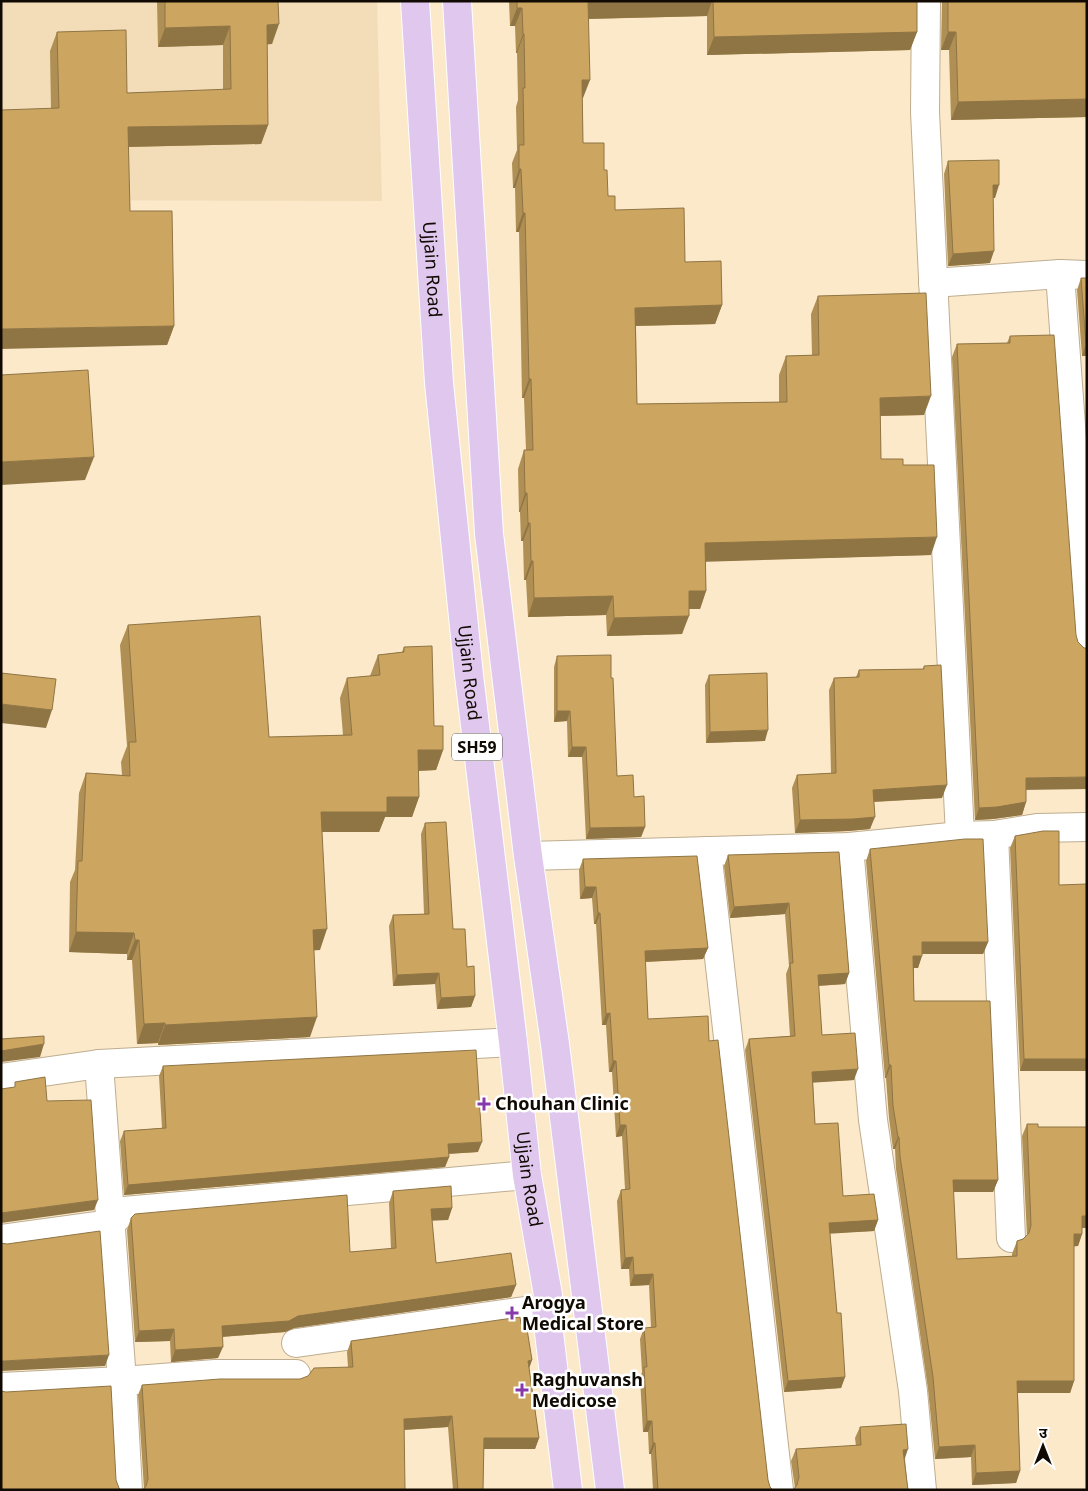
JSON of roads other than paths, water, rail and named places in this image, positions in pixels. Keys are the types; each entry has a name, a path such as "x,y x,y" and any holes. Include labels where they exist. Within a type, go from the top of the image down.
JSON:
{"main road":[{"name":"Ujjain Road","path":"415,1 438,383 469,675 527,1175 548,1295 546,1308 568,1490"},
{"name":"Ujjain Road","path":"457,1 489,534 528,856 555,1044 610,1490"}],"street":[{"path":"926,1 925,112 960,836"},
{"path":"933,283 1060,274 1087,275"},
{"path":"1060,274 1087,646"},
{"path":"528,856 849,847 960,836 994,835 1037,828 1087,828"},
{"path":"994,835 1011,1238"},
{"path":"849,847 873,1120 913,1391 922,1490"},
{"path":"708,851 779,1490"},
{"path":"1,1078 99,1064 513,1042"},
{"path":"99,1064 128,1490"},
{"path":"1,1239 110,1224 124,1211 527,1175"},
{"path":"296,1343 546,1308"},
{"path":"1,1387 214,1374 296,1374"}],"place":[{"name":"Chouhan Clinic","path":"484,1104"},
{"name":"Arogya Medical Store","path":"512,1313"},
{"name":"Raghuvansh Medicose","path":"522,1390"}]}
